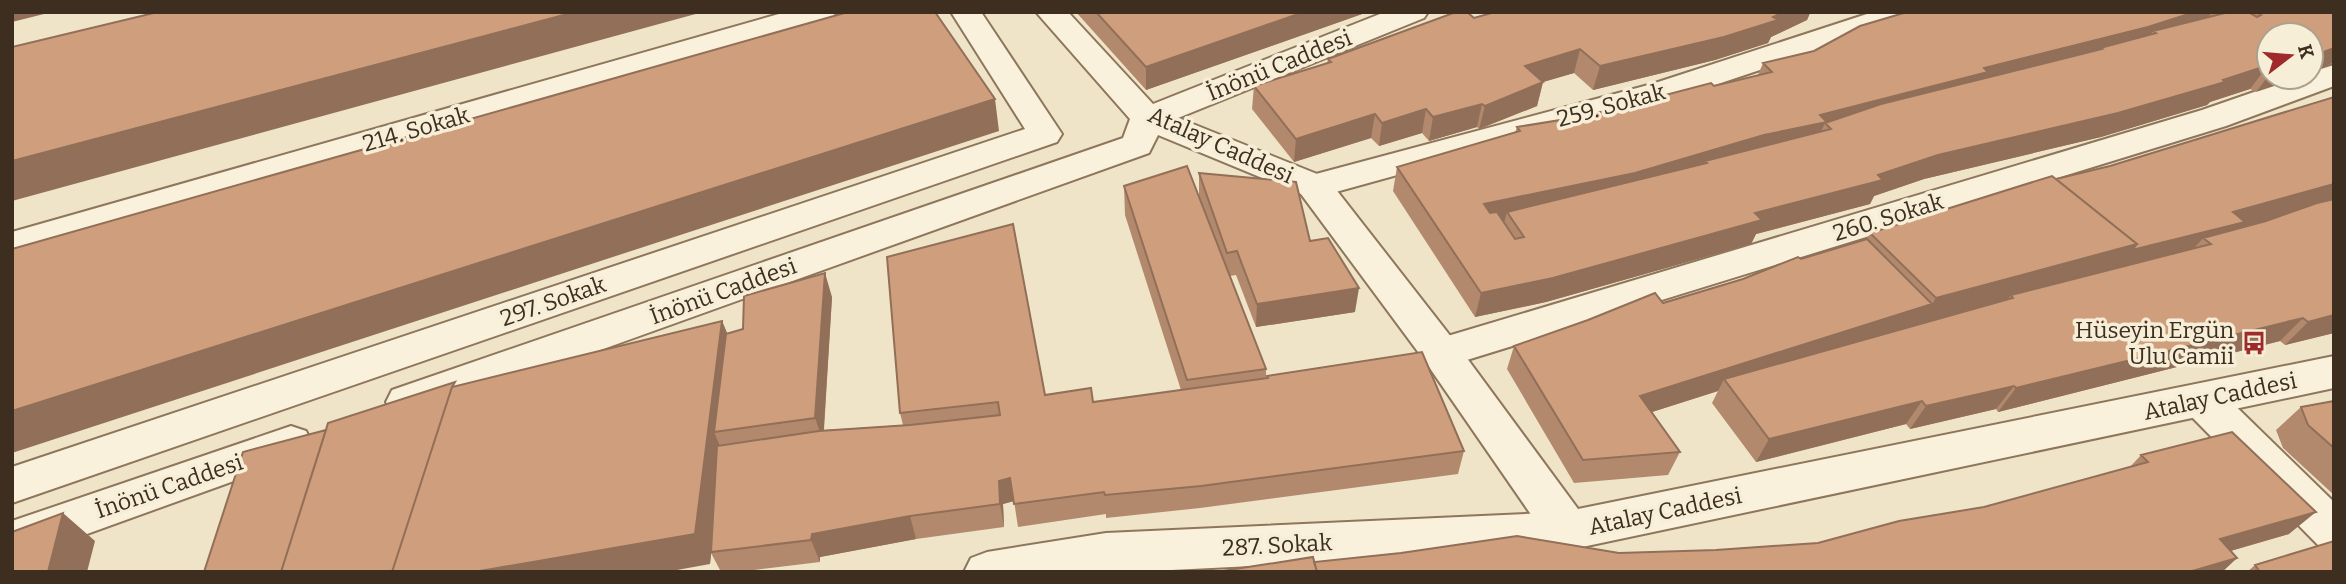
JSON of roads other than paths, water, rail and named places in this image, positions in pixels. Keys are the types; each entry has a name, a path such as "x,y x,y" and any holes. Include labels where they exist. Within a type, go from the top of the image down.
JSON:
{"street":[{"name":"214. Sokak","path":"12,245 821,12"},
{"name":"297. Sokak","path":"12,485 1045,134 966,12"},
{"name":"Atalay Caddesi","path":"1051,12 1147,118 1314,186 1441,353 1568,531 2334,372"},
{"name":"259. Sokak","path":"1314,186 1664,91 1905,12"},
{"name":"İnönü Caddesi","path":"377,413 1137,145 1147,118 1404,14"},
{"name":"260. Sokak","path":"1441,353 2214,118 2334,75"},
{"path":"2202,400 2334,531"},
{"name":"İnönü Caddesi","path":"12,541 325,431"},
{"name":"287. Sokak","path":"987,572 1106,553 1568,531"}],"place":[{"name":"Hüseyin Ergün Ulu Camii","path":"2254,343"}]}
